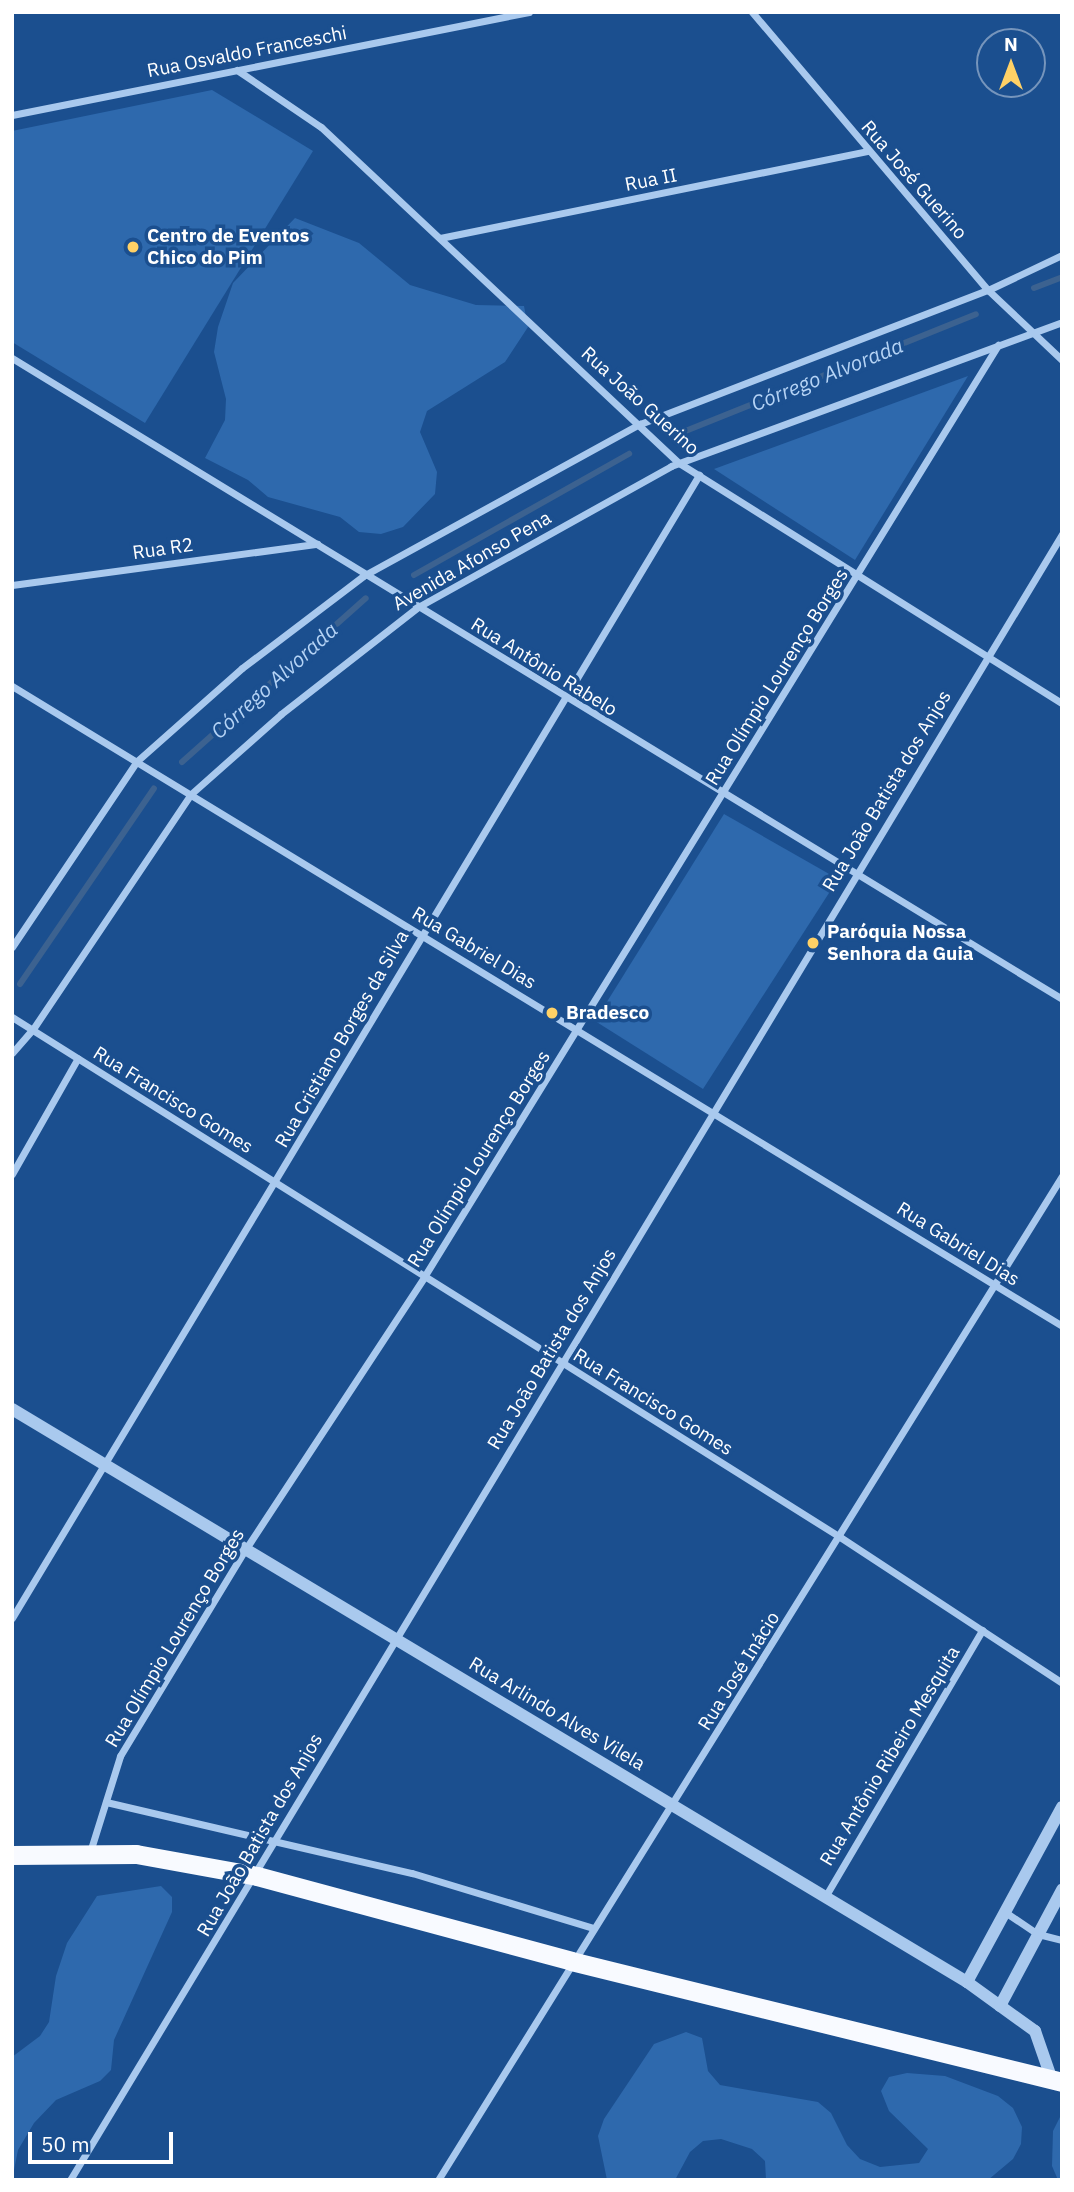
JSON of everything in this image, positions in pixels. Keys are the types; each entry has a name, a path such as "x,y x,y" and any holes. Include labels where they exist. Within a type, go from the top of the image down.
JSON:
{"highway":[{"path":"12,1855 90,1852 136,1854 257,1875 571,1961 1057,2081"}],"street":[{"name":"Rua Osvaldo Franceschi","path":"12,114 529,12"},
{"name":"Rua José Guerino","path":"752,12 868,152 988,290 1062,360"},
{"name":"Rua João Guerino","path":"237,70 321,127 680,463 1062,702"},
{"name":"Rua II","path":"440,238 868,152"},
{"name":"Avenida Afonso Pena","path":"12,947 137,761 242,668 363,576 640,425 988,290 1062,255"},
{"name":"Avenida Afonso Pena","path":"12,1053 33,1029 191,794 281,714 418,607 680,463 1062,322"},
{"name":"Rua Olímpio Lourenço Borges","path":"90,1852 120,1756 245,1550 424,1277 723,796 998,345"},
{"name":"Rua Antônio Rabelo","path":"12,358 723,796 1062,999"},
{"name":"Rua Cristiano Borges da Silva","path":"12,1618 276,1184 422,934 699,475"},
{"name":"Rua João Batista dos Anjos","path":"70,2180 257,1875 272,1841 563,1364 713,1110 1062,534"},
{"name":"Rua R2","path":"12,585 317,544"},
{"name":"Rua Gabriel Dias","path":"12,686 713,1110 1062,1326"},
{"name":"Rua Francisco Gomes","path":"12,1017 840,1537 1062,1683"},
{"path":"12,1174 78,1058"},
{"name":"Rua José Inácio","path":"438,2180 571,1961 673,1806 1062,1176"},
{"name":"Rua Arlindo Alves Vilela","path":"12,1409 967,1982 1035,2031 1057,2081"},
{"name":"Rua Antônio Ribeiro Mesquita","path":"825,1897 982,1630"},
{"path":"106,1802 412,1873 593,1928"},
{"path":"967,1982 1062,1807"},
{"path":"1000,2006 1062,1890"},
{"path":"1005,1912 1038,1934 1062,1940"}],"shaded area":[{"name":"Centro de Eventos Chico do Pim","path":"212,90 313,151 145,423 12,342 12,131"},
{"path":"295,218 359,243 410,285 476,305 524,306 528,327 505,362 427,411 420,432 437,472 435,494 403,527 381,534 359,532 340,517 268,497 248,480 205,458 225,420 226,399 214,352 218,327 233,283"},
{"path":"968,376 855,560 714,469"},
{"path":"724,814 838,879 703,1089 595,1021"},
{"path":"161,1886 172,1897 172,1912 114,2040 111,2070 100,2081 56,2100 34,2123 18,2150 12,2180 12,2057 40,2036 49,2022 56,1976 67,1943 97,1896"},
{"path":"686,2032 702,2038 708,2071 720,2085 818,2102 831,2113 847,2145 860,2159 880,2167 919,2163 928,2149 889,2111 881,2091 889,2077 907,2073 945,2076 998,2096 1013,2108 1022,2127 1021,2144 1013,2159 988,2180 766,2180 765,2161 752,2149 721,2139 703,2141 690,2152 675,2180 607,2180 598,2136 604,2119 654,2044"},
{"path":"1062,2113 1062,2180 1058,2180 1052,2166 1053,2131"}],"waterway":[{"name":"Córrego Alvorada","path":"1034,288 1062,277"},
{"name":"Córrego Alvorada","path":"678,434 976,314"},
{"name":"Córrego Alvorada","path":"414,575 629,454"},
{"name":"Córrego Alvorada","path":"182,762 366,598"},
{"name":"Córrego Alvorada","path":"20,984 154,788"}],"place":[{"name":"Centro de Eventos Chico do Pim","path":"133,247"},
{"name":"Paróquia Nossa Senhora da Guia","path":"813,943"},
{"name":"Bradesco","path":"552,1013"}]}
